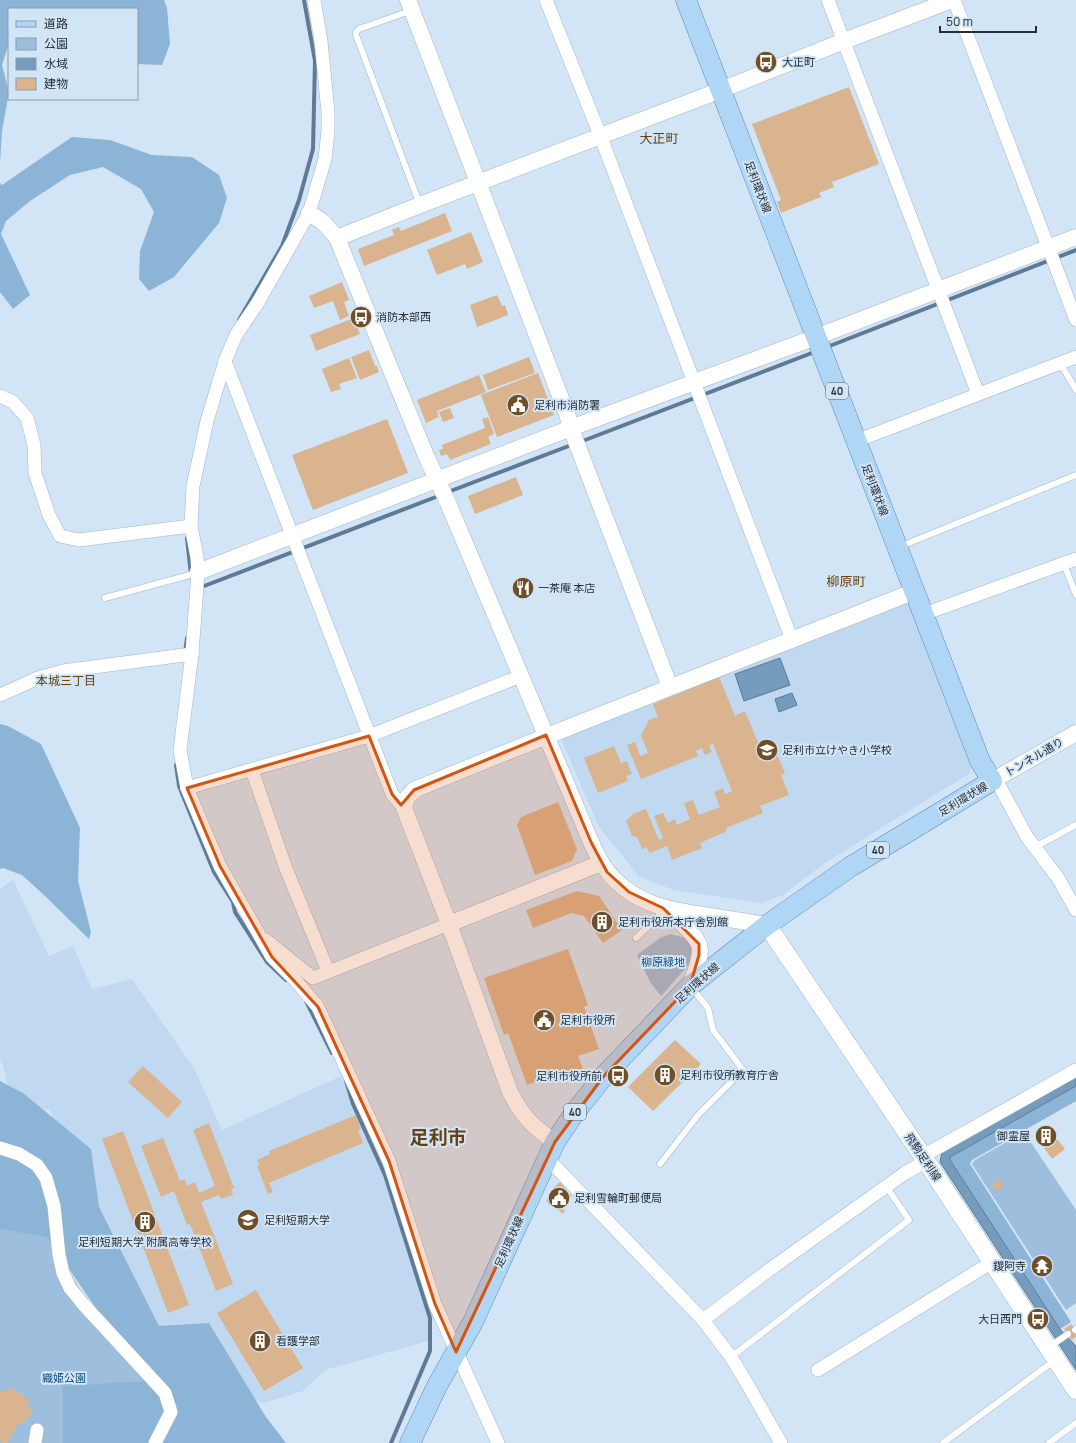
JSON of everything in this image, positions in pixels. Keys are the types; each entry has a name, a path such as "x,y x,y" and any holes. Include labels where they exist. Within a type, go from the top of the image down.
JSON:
{"main road":[{"name":"足利環状線","path":"410,1443 437,1386 473,1322 551,1150 575,1112 603,1077 690,986 767,925 850,867 992,781 980,761 686,0"},
{"name":"飛駒足利線","path":"767,925 925,1158 992,1262 1053,1350 1076,1390"}],"street":[{"path":"314,0 321,41 328,112 328,131 325,159 309,213 257,304 236,335 225,361 207,421 195,479 191,526 197,557 198,572 192,654 180,750 187,788 220,866 272,957 297,982 318,1008 389,1161 435,1304 498,1443"},
{"path":"546,0 600,135 792,640"},
{"path":"828,0 978,394"},
{"path":"336,238 953,0 1076,320"},
{"path":"410,5 670,687"},
{"path":"309,213 323,222 336,238 427,458 438,480 601,863 614,879 629,892 653,905 663,908 767,925"},
{"path":"198,572 571,428 816,337 937,289 1076,237"},
{"path":"856,441 1076,357"},
{"path":"225,361 392,794 404,808 449,924 510,1092 518,1109 540,1132 551,1150 703,1320 731,1357 781,1443"},
{"path":"0,396 13,402 26,418 34,445 35,473 49,515 60,536 79,540 191,526"},
{"path":"924,614 1070,561"},
{"path":"404,808 407,798 414,790 546,736 915,591"},
{"path":"0,695 38,678 63,671 192,654"},
{"path":"187,788 369,736 521,676"},
{"name":"トンネル通り","path":"992,781 1076,734"},
{"path":"252,770 285,866 328,971"},
{"path":"992,781 1000,787 1027,837 1058,878 1076,910"},
{"path":"260,935 313,978 601,863"},
{"path":"663,908 686,928 699,944 699,955 690,986"},
{"path":"703,1320 769,1270 925,1158 1076,1070"},
{"path":"0,1148 18,1154 37,1165 46,1178 54,1206 59,1255 63,1273 70,1288 165,1393 171,1412 155,1443"},
{"path":"818,1370 992,1262"},
{"path":"35,1443 37,1430"}],"lane":[{"path":"410,5 359,30 356,32 356,35 420,205"},
{"path":"1060,363 1076,390"},
{"path":"897,547 1076,475"},
{"path":"1070,561 1076,595"},
{"path":"105,598 198,572"},
{"path":"1035,847 1076,825"},
{"path":"636,938 657,918 663,908"},
{"path":"660,1164 699,1114 743,1070 713,1030 708,1008 690,986"},
{"path":"731,1357 909,1220 886,1186"},
{"path":"944,1443 1053,1350 1067,1335"},
{"path":"1049,1443 1076,1424"}],"highlighted area":[{"path":"546,735 591,842 607,872 629,892 663,908 699,944 699,955 690,986 603,1077 555,1142 456,1352 435,1304 389,1161 318,1007 272,957 220,866 187,788 369,736 392,794 401,805 414,790"}],"shaded area":[{"path":"0,0 164,0 167,8 170,44 162,65 138,64 138,8 8,8 8,46 2,65 8,88 8,98 2,131 0,163"},
{"path":"72,137 110,140 152,155 192,157 219,175 227,198 219,223 174,277 149,291 139,279 140,251 154,212 141,189 103,167 70,175 30,201 6,221 1,234 30,295 13,309 0,292 0,183 2,185"},
{"name":"足利市立けやき小学校","path":"903,601 912,607 973,762 970,773 825,863 783,895 761,903 673,890 639,876 599,827 561,739"},
{"path":"0,724 8,726 41,744 80,828 78,881 91,932 89,939 22,875 3,868 0,869"},
{"name":"足利短期大学","path":"13,880 49,956 73,946 92,989 132,979 194,1068 222,1130 341,1076 369,1129 433,1316 428,1341 325,1370 303,1391 264,1403 240,1396 133,1310 50,1110 27,1105 8,1088 3,1065 0,1061 0,889"},
{"path":"0,1081 23,1093 91,1149 99,1207 159,1326 209,1323 266,1417 286,1443 63,1443 63,1386 146,1381 47,1237 0,1229"},
{"path":"1076,1086 1076,1101 972,1160 970,1164 1071,1322 1060,1329 950,1160 950,1157"}],"green space":[{"name":"柳原緑地","path":"670,934 686,938 691,945 693,952 691,962 661,996 650,982 637,955 660,938"},
{"path":"1024,1132 1076,1210 1076,1303 1066,1310 972,1164 975,1160"},
{"name":"織姫公園","path":"0,1149 59,1255 102,1325 151,1377 155,1443 0,1443"}],"water":[{"path":"780,658 790,685 744,701 735,674"},
{"path":"792,693 797,705 779,712 775,699"},
{"path":"1076,1075 1076,1086 950,1157 950,1160 1060,1329 1076,1346 1076,1370 940,1162 942,1152"}],"building":[{"path":"849,87 879,164 832,182 834,187 819,193 821,197 781,213 777,202 781,200 752,124"},
{"path":"445,213 452,231 364,266 358,249 394,235 392,230 399,227 401,231"},
{"path":"471,232 483,262 467,269 465,264 437,275 427,250"},
{"path":"342,282 349,300 344,302 349,316 340,320 333,301 314,308 309,296"},
{"path":"497,295 502,306 505,305 508,315 477,327 470,305"},
{"path":"354,318 360,334 316,351 310,335"},
{"path":"369,350 379,372 360,380 351,357"},
{"path":"529,357 535,373 488,390 483,375"},
{"path":"349,358 357,378 339,384 341,389 331,392 322,369"},
{"name":"足利市消防署","path":"538,373 554,415 497,437 481,395"},
{"path":"479,375 486,392 437,411 439,417 426,423 417,400"},
{"path":"450,408 454,418 443,422 439,412"},
{"path":"488,417 494,434 488,437 491,444 450,460 447,454 441,456 439,450 443,449 442,445 485,428 482,419"},
{"path":"387,419 408,473 313,510 292,455"},
{"path":"516,477 523,495 475,514 468,496"},
{"path":"719,677 735,716 745,711 764,757 776,752 785,773 781,775 789,795 760,806 763,813 726,828 727,831 700,843 702,848 672,860 667,846 650,853 646,847 642,849 637,837 632,836 626,821 633,814 646,809 659,840 663,838 654,816 663,813 668,823 675,819 677,825 690,819 684,803 693,800 699,815 720,807 714,792 723,788 725,794 732,791 713,744 709,745 712,752 705,755 702,748 696,751 698,756 641,779 627,745 635,742 640,756 648,753 641,735 649,720 658,717 653,704"},
{"path":"614,746 621,763 627,761 632,774 626,776 628,781 598,793 584,758"},
{"path":"558,802 577,849 572,861 535,875 517,825 521,817"},
{"name":"足利市役所本庁舎別館","path":"577,891 599,896 622,930 603,943 584,916 571,913 533,928 526,910"},
{"name":"足利市役所","path":"568,949 588,1005 584,1007 599,1049 578,1056 584,1072 551,1083 549,1077 527,1085 508,1033 504,1035 484,978"},
{"name":"足利市役所教育庁舎","path":"675,1040 701,1064 653,1111 628,1087"},
{"path":"143,1066 182,1102 168,1118 128,1082"},
{"path":"356,1115 361,1129 358,1130 363,1143 269,1183 273,1192 268,1194 257,1166 260,1165 257,1160 270,1154 269,1151"},
{"path":"209,1123 234,1188 231,1189 233,1195 221,1199 219,1195 201,1202 233,1284 216,1291 190,1224 187,1225 174,1191 161,1197 141,1146 163,1138 180,1181 184,1179 187,1186 195,1182 199,1193 215,1186 193,1130"},
{"name":"御霊屋","path":"1047,1130 1052,1137 1044,1143 1039,1136"},
{"name":"足利短期大学 附属高等学校","path":"123,1131 189,1305 168,1313 102,1139"},
{"path":"1057,1139 1065,1149 1052,1159 1044,1148"},
{"path":"999,1179 1004,1187 997,1191 992,1184"},
{"name":"足利雪輪町郵便局","path":"560,1182 572,1196 560,1206 565,1211 562,1214 553,1203 550,1206 546,1200 556,1191 553,1188"},
{"name":"看護学部","path":"256,1290 303,1368 264,1391 217,1313"},
{"path":"1071,1324 1076,1331 1076,1337 1072,1340 1064,1329"},
{"path":"9,1387 30,1400 26,1406 33,1410 24,1424 20,1421 7,1443 3,1443 0,1441 0,1393 2,1390 6,1392"}],"waterway":[{"path":"239,320 282,246 299,200 313,149 315,61 304,0"},
{"path":"827,347 1076,250"},
{"path":"580,442 817,351"},
{"path":"448,492 574,444"},
{"path":"199,588 441,495"},
{"path":"187,538 191,575"},
{"path":"185,653 187,638"},
{"path":"176,765 179,786 214,872 233,902 235,912 267,962 286,980"},
{"path":"306,1001 332,1053"},
{"path":"346,1081 353,1104 385,1175 430,1318 430,1351 391,1443"}],"place":[{"name":"大正町","path":"766,62"},
{"name":"消防本部西","path":"361,317"},
{"name":"足利市消防署","path":"518,405"},
{"name":"一茶庵 本店","path":"523,588"},
{"name":"足利市立けやき小学校","path":"767,750"},
{"name":"足利市役所本庁舎別館","path":"602,922"},
{"name":"足利市役所","path":"544,1020"},
{"name":"足利市役所教育庁舎","path":"665,1075"},
{"name":"足利市役所前","path":"618,1076"},
{"name":"御霊屋","path":"1046,1136"},
{"name":"足利雪輪町郵便局","path":"559,1198"},
{"name":"足利短期大学","path":"248,1220"},
{"name":"足利短期大学 附属高等学校","path":"145,1222"},
{"name":"鑁阿寺","path":"1042,1266"},
{"name":"大日西門","path":"1038,1319"},
{"name":"看護学部","path":"260,1341"}],"district":[{"name":"大正町","path":"659,138"},
{"name":"柳原町","path":"846,581"},
{"name":"本城三丁目","path":"66,681"},
{"name":"足利市","path":"438,1137"}]}
